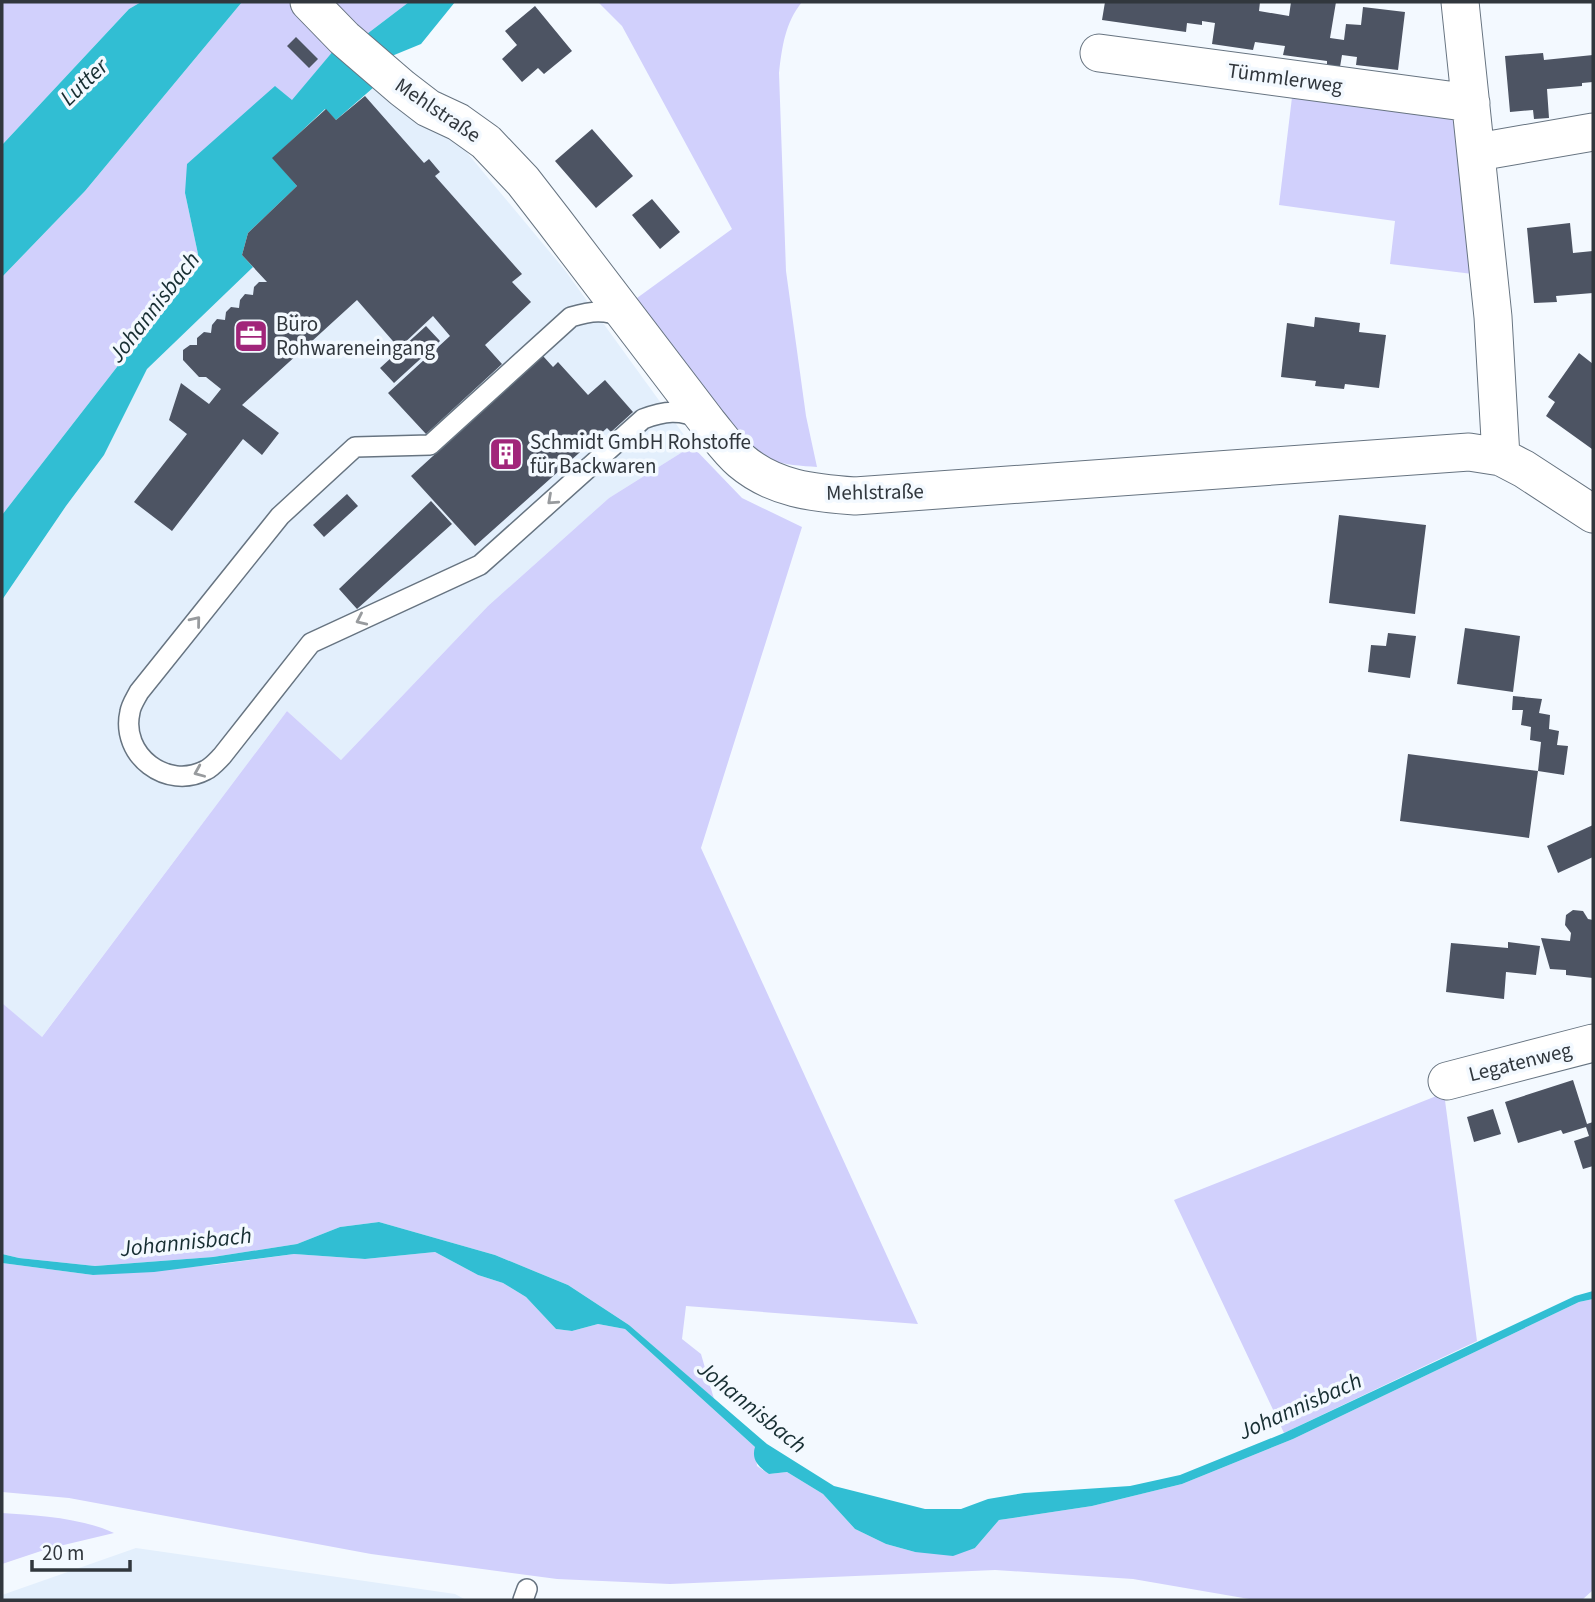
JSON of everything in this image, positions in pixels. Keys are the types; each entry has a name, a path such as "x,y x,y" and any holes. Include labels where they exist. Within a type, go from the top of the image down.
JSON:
{"street":[{"name":"Mehlstraße","path":"309,2 344,38 402,88 428,108 458,122 486,142 523,181 708,423 739,459 759,474 781,485 818,493 855,496 1469,452 1501,457 1563,492 1593,514"},
{"path":"1460,2 1478,152 1493,317 1501,457"},
{"name":"Tümmlerweg","path":"1099,53 1471,103"},
{"path":"1478,152 1593,132"},
{"name":"Legatenweg","path":"1447,1081 1593,1043"}],"lane":[{"path":"630,321 611,312 601,311 571,317 430,445 355,447 280,516 139,692 130,710 129,731 135,750 149,766 167,775 187,776 207,770 222,756 311,643 480,565 643,418 664,411 688,413 708,423"}],"shaded area":[{"path":"2,2 141,2 129,9 2,145"},
{"path":"242,2 294,2 339,44 292,101 276,87 185,193 198,254 183,282 2,515 2,277 85,191"},
{"path":"333,2 409,2 359,40"},
{"path":"598,2 802,2 788,27 779,73 786,271 806,416 817,467 775,461 754,450 736,433 698,387 637,298 732,229 622,26"},
{"path":"378,84 464,149 564,269 692,446 609,498 488,606 341,760 287,711 41,1038 2,1003 2,600 104,455 147,369 253,266 242,255 272,158 326,109 337,120"},
{"path":"1293,89 1467,112 1481,275 1390,264 1395,221 1279,205"},
{"path":"692,446 742,498 802,527 701,848 918,1324 686,1306 682,1339 701,1354 714,1399 629,1325 568,1285 495,1255 379,1222 340,1227 297,1244 213,1257 95,1266 2,1254 2,1003 42,1037 287,711 341,760 488,606 609,498"},
{"path":"1444,1093 1477,1341 1284,1433 1174,1200"},
{"path":"435,1252 478,1275 503,1283 526,1297 556,1329 572,1331 598,1324 625,1329 755,1447 757,1466 769,1474 787,1472 823,1494 855,1529 886,1544 915,1552 975,1548 999,1520 1092,1506 1182,1484 1293,1439 1579,1302 1593,1299 1593,1590 1582,1600 1255,1600 1133,1579 995,1570 670,1584 557,1579 371,1554 69,1498 2,1492 2,1263 93,1275 213,1265 294,1254 365,1259"},
{"path":"2,1513 74,1521 114,1533 47,1549 2,1564"},
{"path":"136,1548 455,1594 466,1600 2,1600 2,1595"}],"water":[{"name":"Lutter","path":"141,2 242,2 85,191 2,277 2,145 129,9"},
{"path":"409,2 455,2 421,44 382,60 359,40"},
{"path":"339,44 381,81 336,120 325,109 273,158 297,186 248,233 242,255 253,267 147,369 104,455 2,600 2,515 183,282 198,254 185,193 187,164 275,86 292,100"},
{"path":"379,1222 495,1255 568,1285 629,1325 767,1444 834,1486 925,1509 961,1509 988,1499 1024,1493 1130,1486 1180,1475 1284,1433 1575,1296 1593,1291 1593,1299 1579,1302 1293,1439 1182,1484 1092,1506 999,1520 975,1548 953,1556 915,1552 886,1544 855,1529 823,1494 787,1472 769,1474 757,1463 754,1456 755,1447 625,1329 598,1324 572,1331 556,1329 526,1297 503,1283 478,1275 435,1252 365,1259 294,1254 154,1272 93,1275 2,1263 2,1254 95,1266 213,1257 297,1244 340,1227"}],"building":[{"path":"1105,2 1260,2 1259,11 1289,16 1291,2 1336,2 1330,38 1344,40 1346,24 1361,25 1363,7 1405,12 1398,70 1356,65 1357,57 1342,55 1340,67 1327,65 1327,61 1283,55 1285,46 1255,42 1253,50 1212,44 1215,23 1187,23 1186,32 1102,20"},
{"path":"535,6 572,51 544,74 538,68 522,82 502,59 517,45 505,31"},
{"path":"296,37 318,59 309,68 287,46"},
{"path":"1543,53 1544,60 1593,55 1593,82 1582,83 1582,86 1547,89 1549,118 1534,119 1533,110 1510,112 1505,56"},
{"path":"365,96 424,163 429,159 440,172 435,176 522,274 512,282 531,302 485,345 502,364 426,434 388,393 450,336 433,316 399,348 357,300 242,405 279,433 262,455 243,439 172,531 134,502 187,434 169,420 181,383 209,404 221,389 206,377 199,377 183,360 183,350 190,345 197,345 197,338 204,332 211,333 212,325 217,319 225,320 226,312 231,307 239,308 240,300 245,294 253,295 254,287 259,282 267,282 242,255 248,233 297,186 272,158 326,109 336,120"},
{"path":"592,129 633,176 596,208 555,161"},
{"path":"652,199 680,232 660,249 632,215"},
{"path":"1570,223 1573,253 1593,251 1593,293 1556,296 1557,302 1534,303 1527,228"},
{"path":"1315,317 1360,323 1359,332 1386,335 1379,388 1345,384 1344,389 1315,386 1316,381 1281,377 1287,323 1314,327"},
{"path":"426,326 440,341 394,383 380,368"},
{"path":"1579,353 1593,364 1592,449 1546,416 1555,402 1548,397"},
{"name":"Schmidt GmbH Rohstoffe für Backwaren","path":"543,356 553,367 558,362 588,395 605,380 633,412 611,432 607,428 475,546 411,476"},
{"path":"347,494 358,506 324,537 313,525"},
{"path":"431,501 452,524 357,609 339,589"},
{"path":"1339,515 1426,525 1415,614 1329,603"},
{"path":"1465,628 1520,636 1513,692 1457,684"},
{"path":"1388,633 1416,636 1410,678 1368,672 1371,645 1386,646"},
{"path":"1513,696 1542,699 1539,713 1550,715 1549,729 1559,731 1557,745 1568,746 1564,775 1538,771 1541,742 1530,740 1531,727 1521,725 1523,710 1512,710"},
{"path":"1408,754 1538,771 1529,838 1400,821"},
{"path":"1593,825 1593,857 1558,873 1547,846"},
{"path":"1573,910 1583,911 1588,919 1593,920 1593,978 1566,975 1566,970 1550,969 1541,938 1570,941 1571,933 1565,925 1566,915"},
{"path":"1508,942 1540,946 1536,975 1506,972 1504,999 1446,992 1451,943 1508,948"},
{"path":"1573,1080 1587,1124 1593,1122 1593,1166 1583,1169 1574,1141 1589,1136 1586,1127 1563,1134 1561,1130 1518,1143 1505,1102"},
{"path":"1493,1109 1501,1134 1474,1142 1467,1117"}],"place":[{"name":"Büro Rohwareneingang","path":"251,336"},
{"name":"Schmidt GmbH Rohstoffe für Backwaren","path":"506,454"}],"water label":[{"name":"Johannisbach","path":"154,307"},
{"name":"Johannisbach","path":"186,1242"},
{"name":"Johannisbach","path":"1300,1406"},
{"name":"Johannisbach","path":"752,1407"}]}
